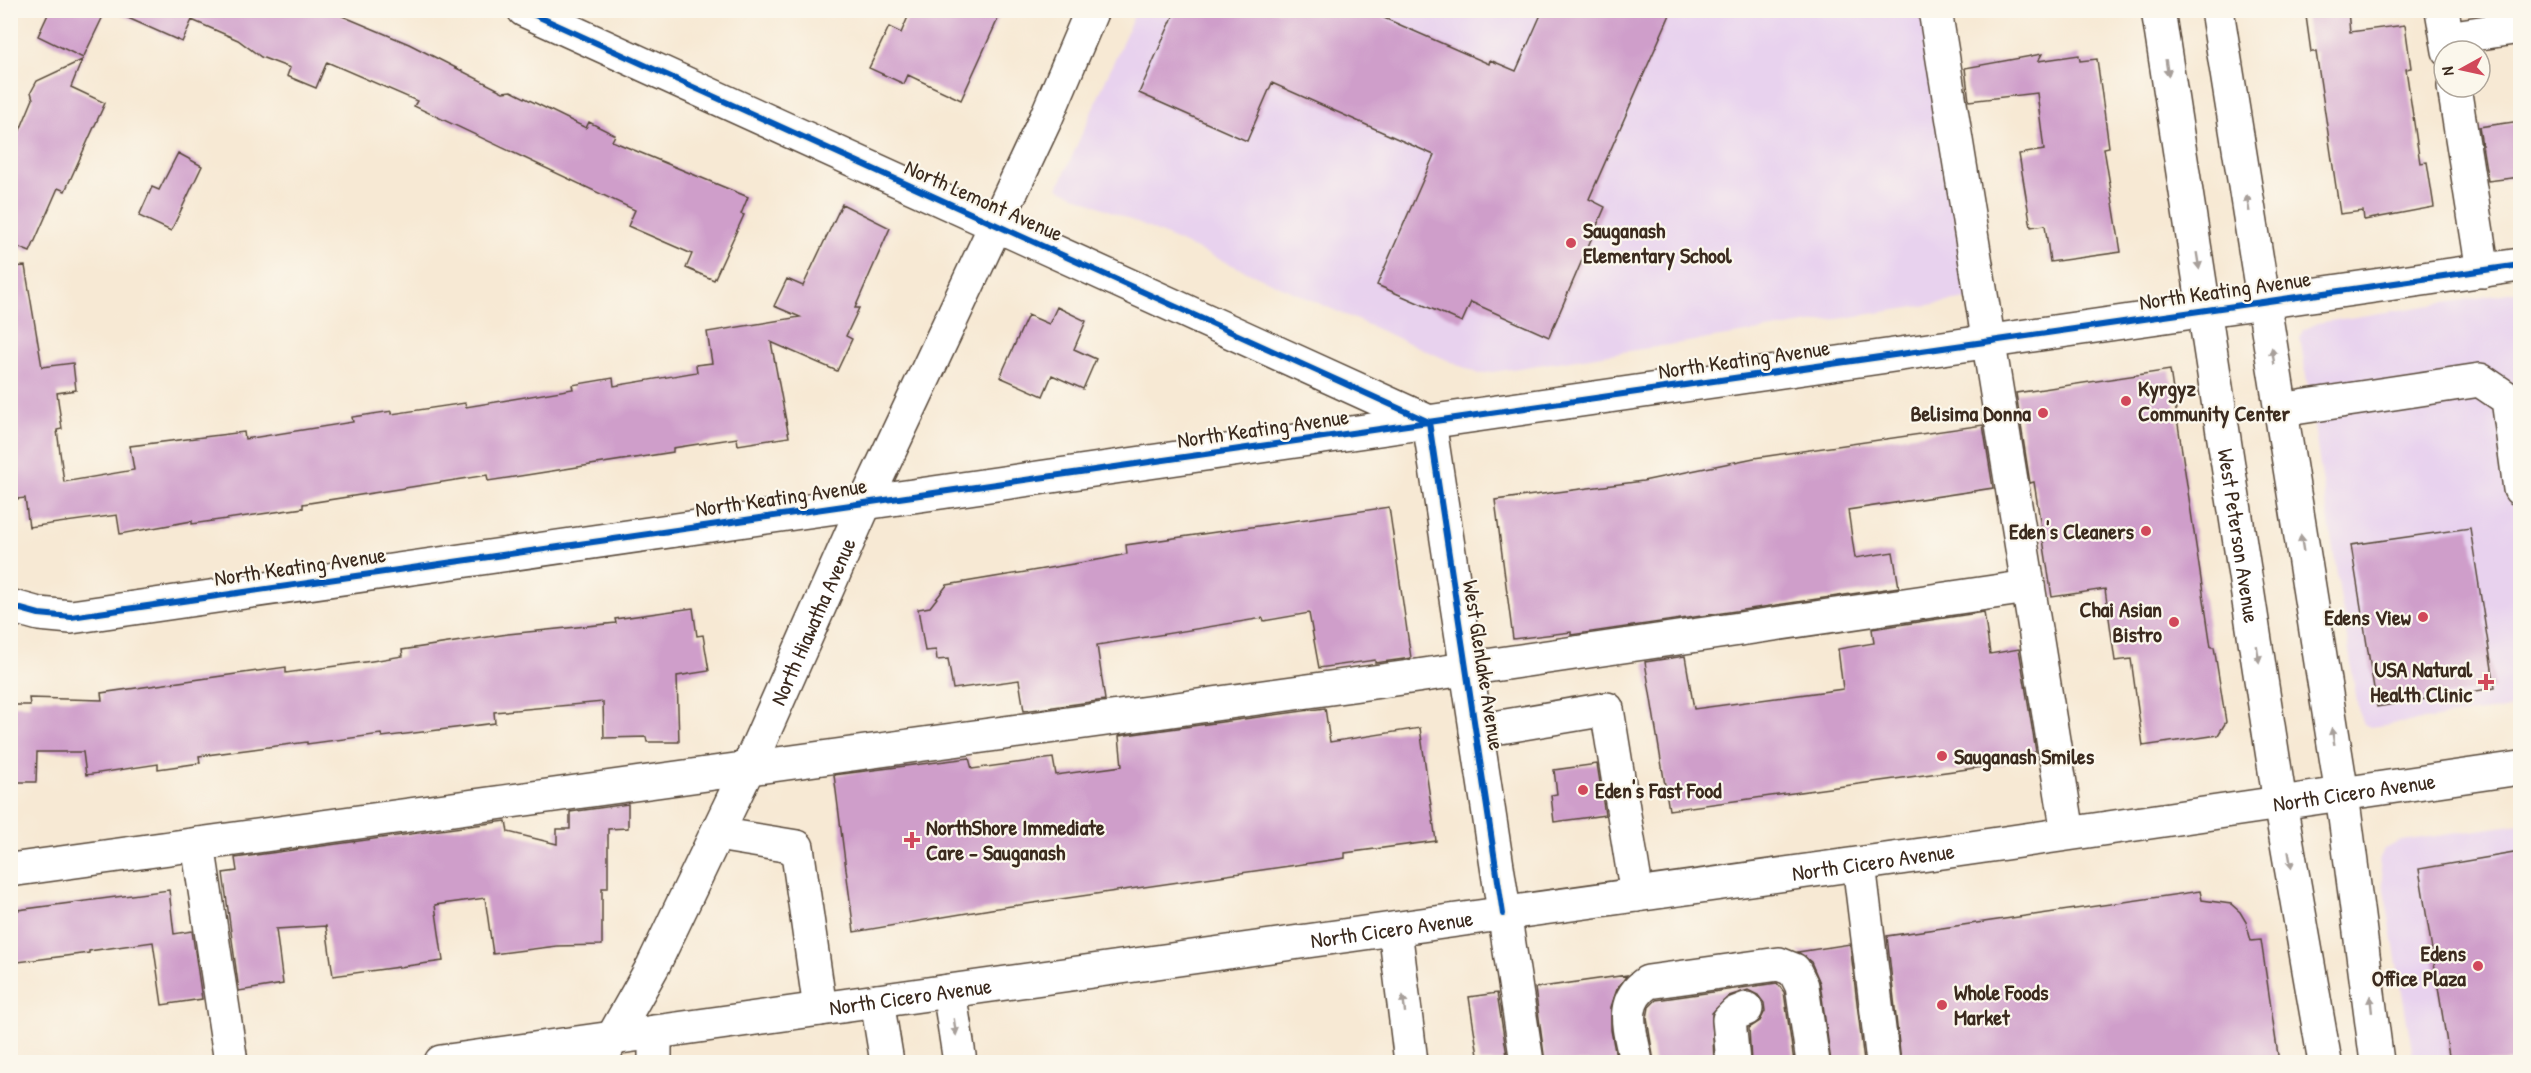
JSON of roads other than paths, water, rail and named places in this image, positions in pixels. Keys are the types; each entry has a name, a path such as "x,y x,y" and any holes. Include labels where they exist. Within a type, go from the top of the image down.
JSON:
{"street":[{"name":"North Lemont Avenue","path":"524,10 1429,422"},
{"name":"North Hiawatha Avenue","path":"605,1051 653,966 748,768 865,503 994,224 1046,118 1092,10"},
{"path":"1935,10 2068,834"},
{"name":"West Peterson Avenue","path":"2158,10 2280,803 2325,1062"},
{"path":"2217,10 2342,794 2378,1062"},
{"path":"2446,33 2520,27"},
{"path":"2456,99 2482,271"},
{"name":"North Keating Avenue","path":"10,606 39,614 71,617 2520,266"},
{"path":"2281,410 2480,380 2508,399 2520,489"},
{"name":"West Glenlake Avenue","path":"1429,422 1527,1062"},
{"path":"10,870 1466,669 2028,587"},
{"path":"1476,731 1607,709 1637,895"},
{"name":"North Cicero Avenue","path":"441,1062 655,1047 820,1009 1858,864 2520,768"},
{"path":"717,834 797,847 820,1009"},
{"path":"198,844 231,1062"},
{"path":"1858,864 1883,1062"},
{"path":"1395,929 1411,1062"},
{"path":"1636,1062 1627,1005 1636,990 1648,982 1779,964 1794,970 1802,986 1813,1062"},
{"path":"950,991 960,1062"},
{"path":"877,1001 887,1062"},
{"path":"1733,1062 1729,1020 1736,1013 1746,1009"}],"place":[{"name":"Sauganash Elementary School","path":"1571,243"},
{"name":"Kyrgyz Community Center","path":"2126,401"},
{"name":"Belisima Donna","path":"2043,413"},
{"name":"Eden's Cleaners","path":"2146,531"},
{"name":"Edens View","path":"2423,617"},
{"name":"Chai Asian Bistro","path":"2174,622"},
{"name":"USA Natural Health Clinic","path":"2486,682"},
{"name":"Sauganash Smiles","path":"1942,756"},
{"name":"Eden's Fast Food","path":"1583,790"},
{"name":"NorthShore Immediate Care - Sauganash","path":"912,840"},
{"name":"Edens Office Plaza","path":"2478,966"},
{"name":"Whole Foods Market","path":"1942,1005"}]}
